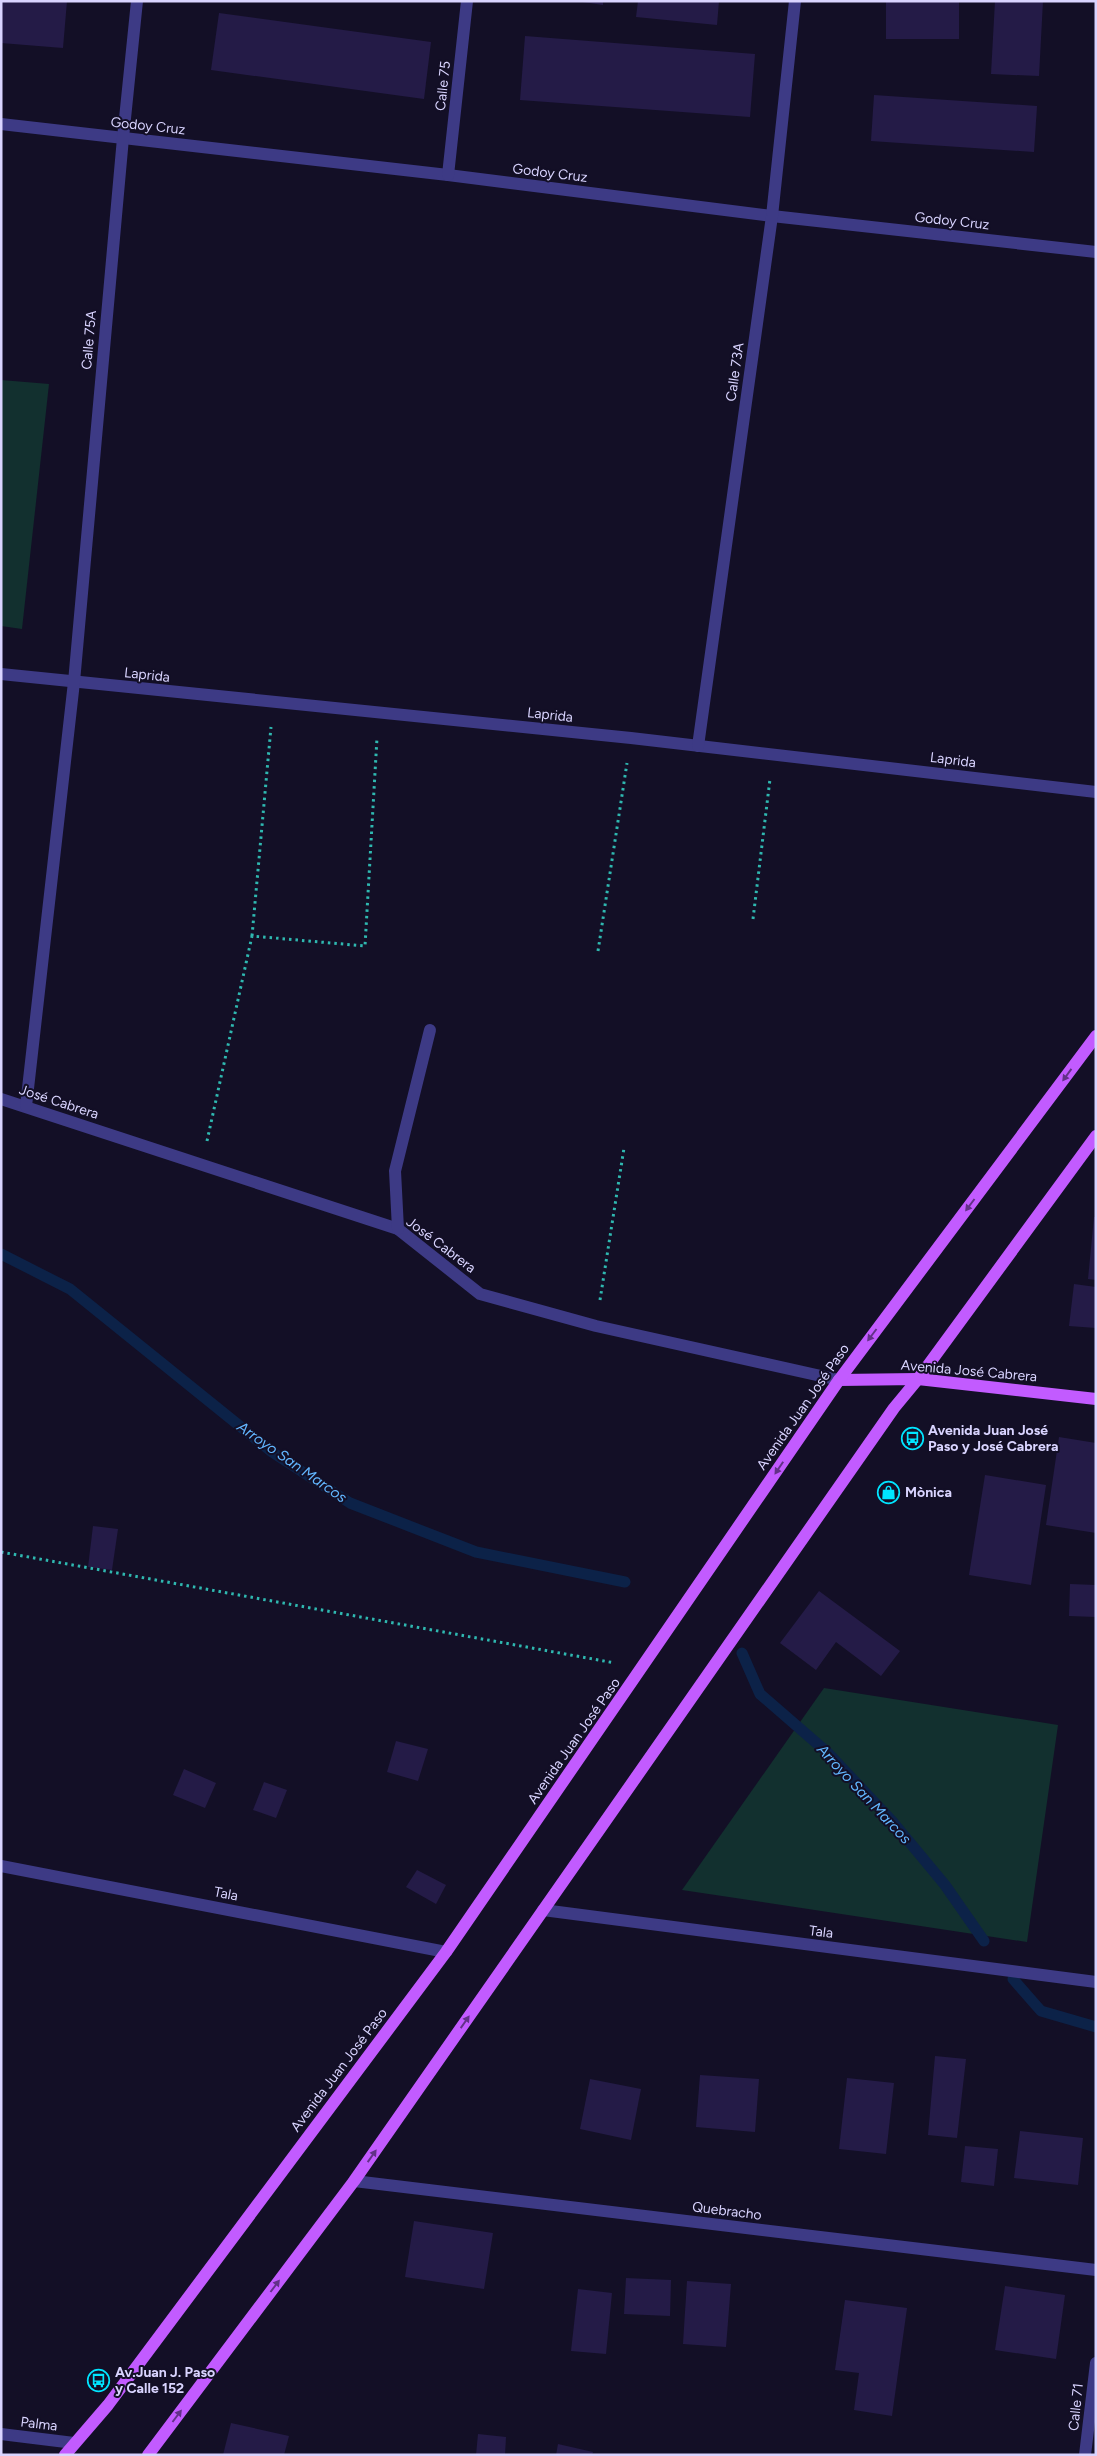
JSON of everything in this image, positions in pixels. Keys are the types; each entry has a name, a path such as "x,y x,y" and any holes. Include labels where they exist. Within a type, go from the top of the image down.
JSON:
{"main road":[{"name":"Avenida Juan José Paso","path":"65,2455 108,2405 446,1952 643,1668 839,1380 1096,1036"},
{"path":"148,2455 354,2181 894,1408 918,1379 1096,1136"},
{"name":"Avenida José Cabrera","path":"839,1380 918,1379 1096,1399"}],"street":[{"name":"Calle 75A","path":"26,1106 74,682 122,138 137,1"},
{"name":"Calle 75","path":"448,175 467,1"},
{"name":"Calle 73A","path":"698,746 772,216 794,1"},
{"name":"Godoy Cruz","path":"1,124 448,175 772,216 1096,252"},
{"name":"Laprida","path":"1,674 631,738 1096,792"},
{"path":"398,1229 395,1171 430,1030"},
{"name":"José Cabrera","path":"1,1100 26,1106 202,1166 398,1229 480,1294 596,1326 839,1380"},
{"name":"Tala","path":"1,1866 446,1952"},
{"name":"Tala","path":"543,1910 1096,1982"},
{"name":"Quebracho","path":"354,2181 1096,2270"},
{"name":"Calle 71","path":"1086,2455 1096,2363"},
{"name":"Palma","path":"1,2434 74,2443"}],"path":[{"path":"202,1166 252,936 273,702"},
{"path":"252,936 365,946 378,713"},
{"path":"598,951 631,738"},
{"path":"753,919 773,754"},
{"path":"596,1326 624,1148"},
{"path":"1,1552 643,1668"}],"green space":[{"path":"1,380 49,384 22,629 1,626"},
{"path":"824,1688 1058,1725 1027,1942 682,1890"}],"building":[{"path":"1,1 67,1 63,48 1,43"},
{"path":"576,1 603,1 603,5"},
{"path":"638,1 719,1 717,25 636,17"},
{"path":"886,1 959,1 959,39 886,39"},
{"path":"995,1 1043,1 1039,76 991,74"},
{"path":"219,13 431,42 424,99 211,70"},
{"path":"525,36 755,54 750,117 520,100"},
{"path":"874,95 1037,106 1034,152 871,141"},
{"path":"1094,1217 1096,1217 1096,1280 1088,1279"},
{"path":"1074,1284 1096,1287 1096,1328 1069,1326"},
{"path":"1059,1437 1096,1443 1096,1533 1046,1525"},
{"path":"985,1475 1046,1485 1031,1585 969,1575"},
{"path":"93,1526 118,1529 112,1570 88,1567"},
{"path":"1070,1584 1096,1585 1096,1617 1069,1616"},
{"path":"819,1591 900,1651 881,1676 836,1642 816,1670 780,1643"},
{"path":"396,1741 428,1749 418,1781 387,1772"},
{"path":"184,1769 216,1783 205,1808 173,1795"},
{"path":"264,1782 287,1790 276,1818 253,1810"},
{"path":"417,1870 446,1885 436,1904 406,1887"},
{"path":"935,2056 966,2059 957,2138 928,2135"},
{"path":"700,2075 759,2079 755,2132 696,2127"},
{"path":"847,2078 894,2083 886,2154 839,2149"},
{"path":"590,2079 641,2089 631,2140 580,2129"},
{"path":"1020,2131 1083,2138 1078,2185 1014,2178"},
{"path":"965,2146 998,2149 994,2186 961,2182"},
{"path":"414,2221 493,2233 484,2289 405,2277"},
{"path":"626,2278 671,2280 670,2316 624,2314"},
{"path":"687,2281 731,2284 726,2347 683,2344"},
{"path":"1005,2286 1065,2295 1056,2359 995,2350"},
{"path":"578,2289 612,2293 606,2354 571,2351"},
{"path":"845,2300 907,2308 892,2416 854,2410 859,2373 835,2370"},
{"path":"231,2423 289,2436 284,2455 223,2455"},
{"path":"478,2434 506,2437 505,2455 476,2455"},
{"path":"558,2444 593,2452 592,2455 556,2455"}],"waterway":[{"name":"Arroyo San Marcos","path":"1,1254 70,1289 272,1452 350,1503 476,1552 625,1582"},
{"name":"Arroyo San Marcos","path":"742,1653 760,1694 828,1753 892,1821 945,1885 984,1941"},
{"name":"Arroyo San Marcos","path":"1013,1979 1041,2011 1096,2027"}],"place":[{"name":"Avenida Juan José Paso y José Cabrera","path":"912,1438"},
{"name":"Mònica","path":"889,1492"},
{"name":"Av.Juan J. Paso y Calle 152","path":"99,2380"}]}
